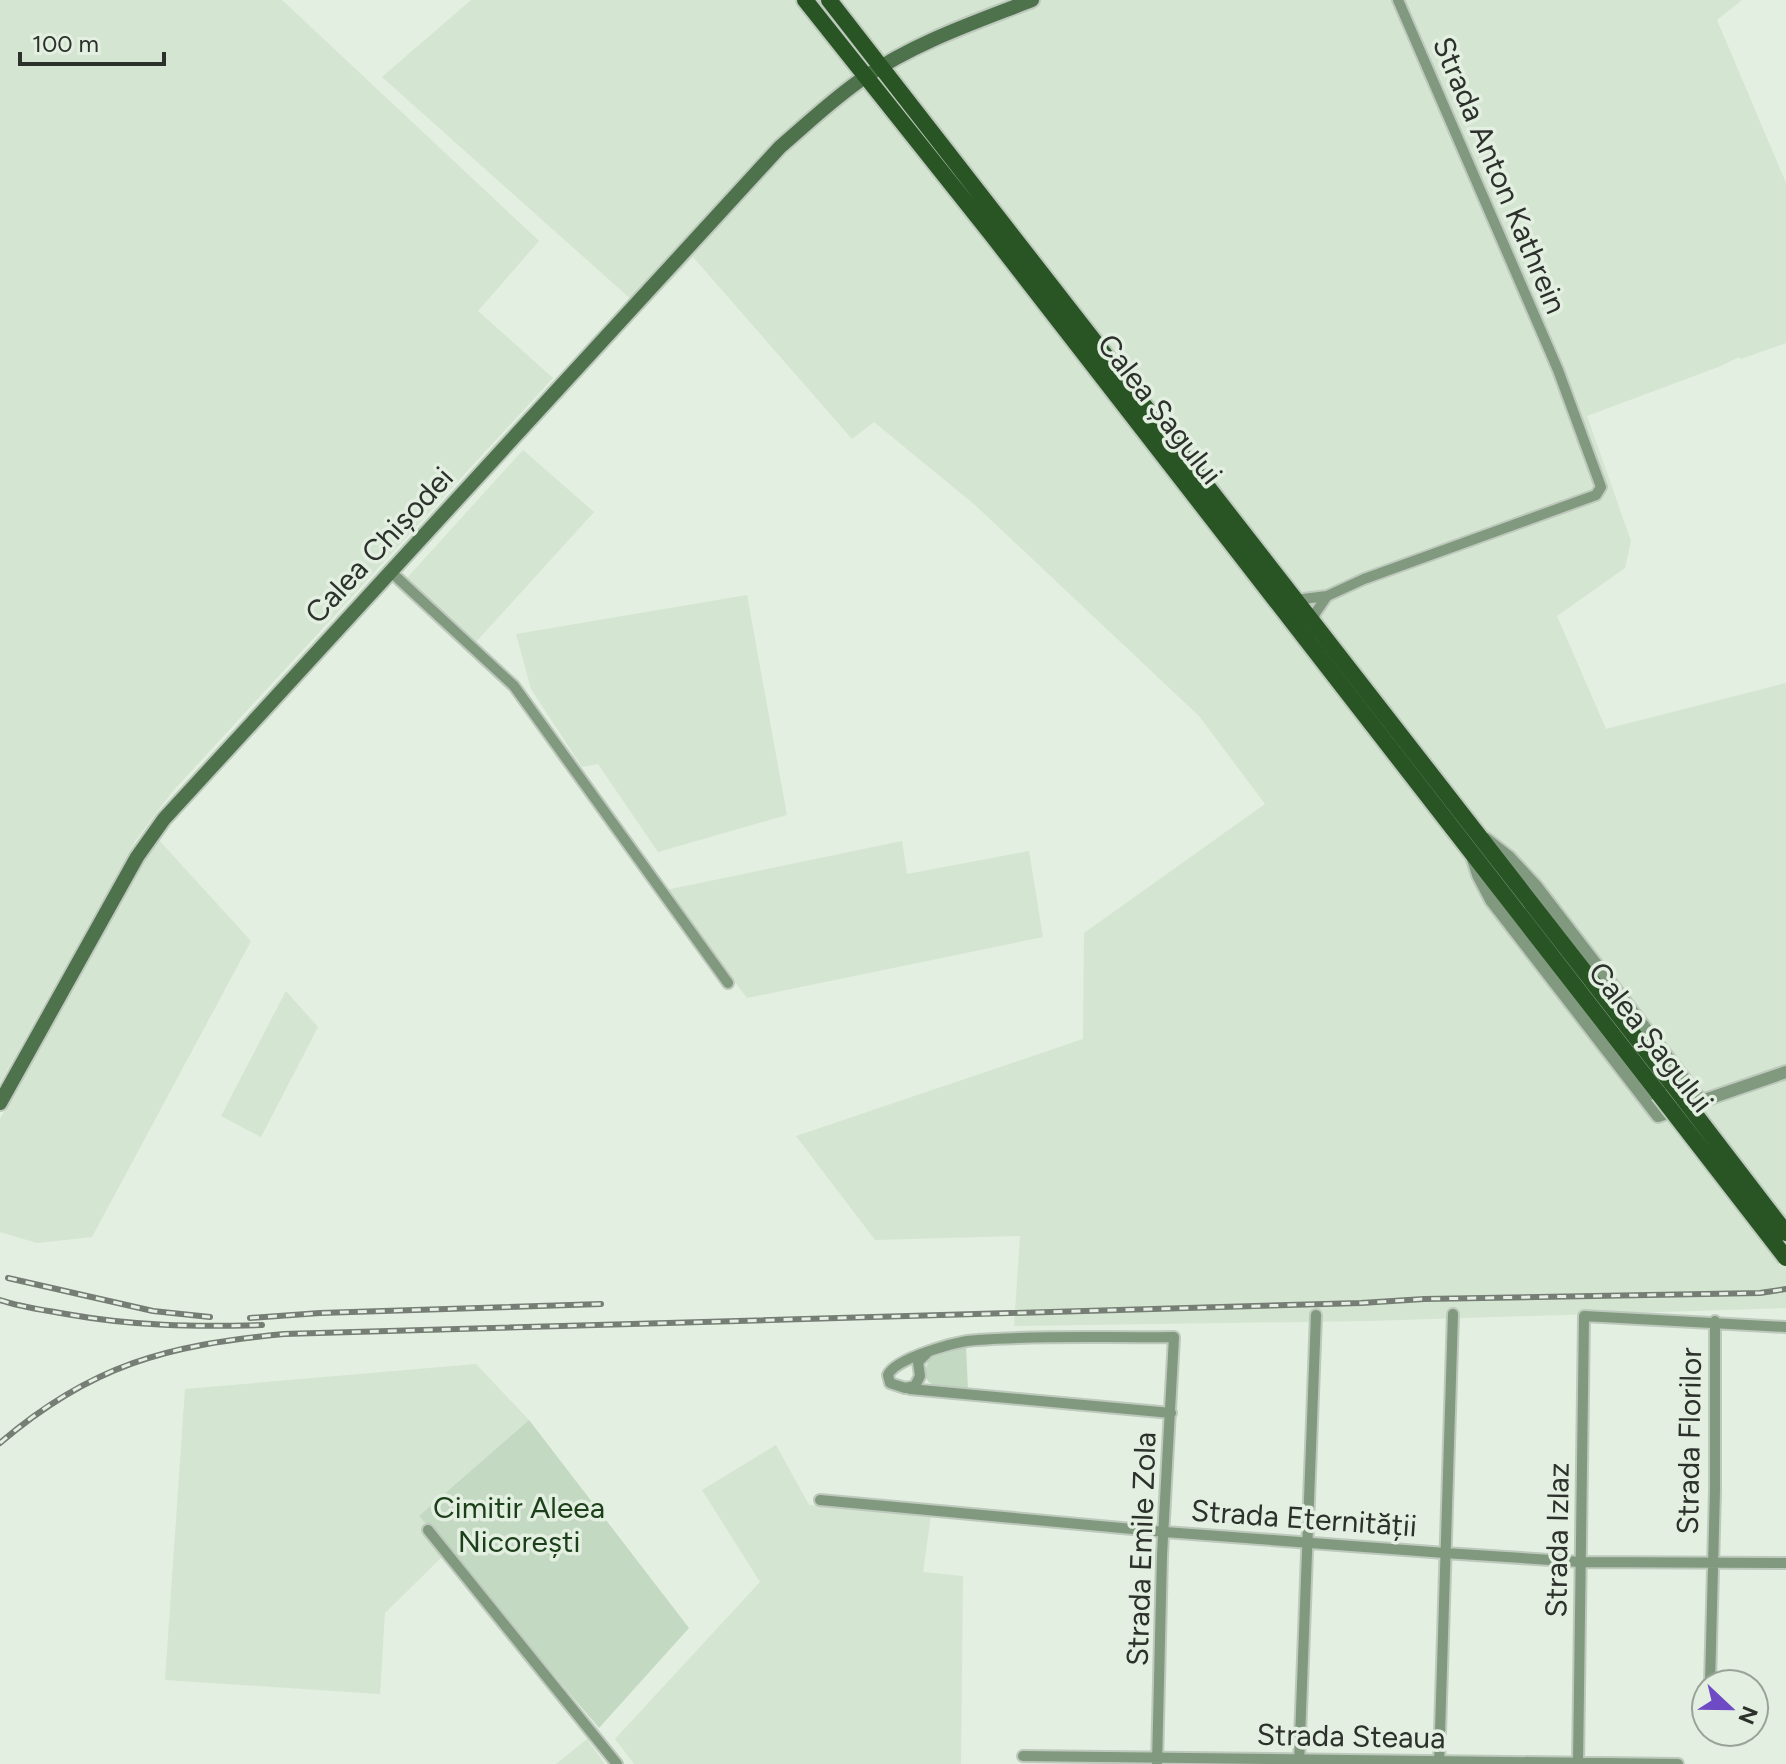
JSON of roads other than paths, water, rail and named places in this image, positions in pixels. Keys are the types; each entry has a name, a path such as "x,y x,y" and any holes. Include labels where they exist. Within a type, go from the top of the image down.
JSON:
{"main road":[{"name":"Calea Șagului","path":"805,0 1471,852 1786,1233"},
{"name":"Calea Șagului","path":"829,0 1474,831 1786,1258"},
{"name":"Calea Chișodei","path":"0,1103 149,838 780,147 866,76 948,33 1032,0"}],"street":[{"name":"Strada Anton Kathrein","path":"1327,596 1364,579 1600,492 1601,487 1558,370 1398,0"},
{"path":"390,571 514,686 728,983"},
{"path":"1294,600 1327,596"},
{"path":"1312,622 1327,596"},
{"name":"Calea Șagului","path":"1471,852 1491,900 1658,1116 1702,1102 1535,885 1509,857 1474,831"},
{"path":"1702,1102 1786,1072"},
{"path":"1439,1763 1453,1314"},
{"path":"1300,1762 1316,1315"},
{"name":"Strada Izlaz","path":"1578,1764 1584,1316 1715,1321"},
{"path":"1715,1321 1786,1327"},
{"name":"Strada Florilor","path":"1710,1668 1715,1321"},
{"name":"Strada Emile Zola","path":"928,1352 976,1340 1174,1337 1157,1761"},
{"path":"928,1352 891,1369 888,1378 892,1386 1171,1413"},
{"path":"907,1389 916,1384 920,1358 928,1352"},
{"path":"903,1362 912,1363 919,1373 922,1386 928,1390"},
{"name":"Strada Eternității","path":"820,1500 1165,1532 1581,1562 1786,1563"},
{"path":"428,1530 617,1764"},
{"name":"Strada Steaua","path":"1023,1756 1157,1761 1678,1764"}],"railway":[{"path":"8,1278 153,1311 210,1317"},
{"path":"0,1443 66,1395 132,1363 203,1345 284,1334 1424,1299 1760,1293 1786,1289"},
{"path":"0,1300 41,1310 115,1321 187,1326 262,1325"},
{"path":"250,1318 601,1304"}],"park label":[{"name":"Cimitir Aleea Nicorești","path":"519,1524"}]}
